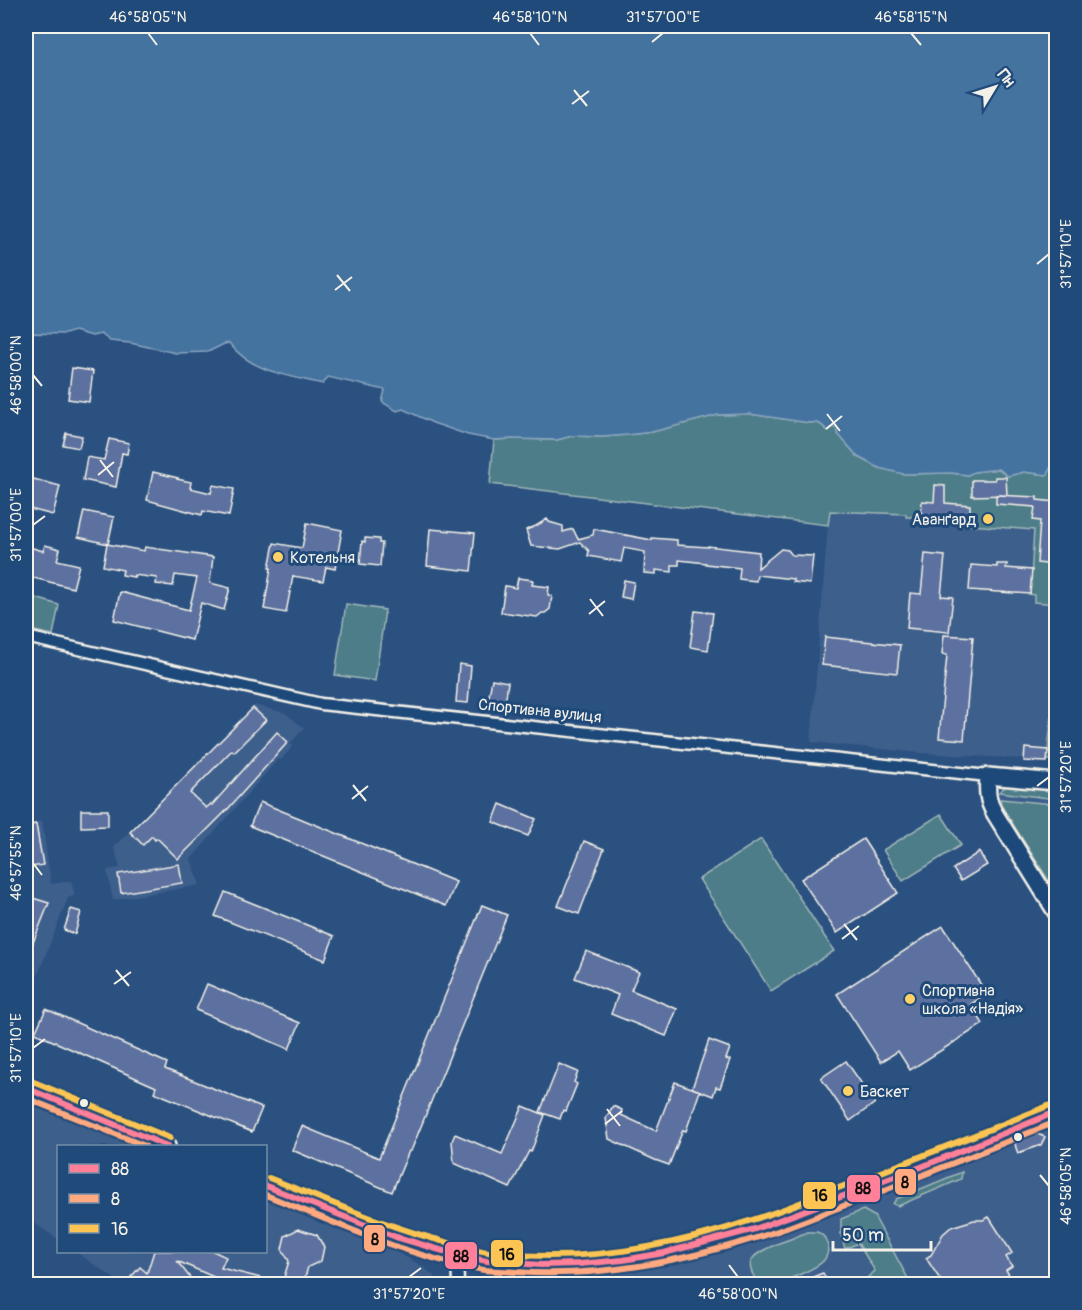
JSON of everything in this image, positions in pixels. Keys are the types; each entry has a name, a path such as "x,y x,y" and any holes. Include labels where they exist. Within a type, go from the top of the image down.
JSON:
{"main road":[{"name":"Спортивна вулиця","path":"988,776 1056,782"},
{"path":"988,776 989,804 1056,912"},
{"path":"26,1088 165,1145"},
{"path":"267,1186 396,1237 457,1255 487,1261 551,1265 623,1260 673,1251 766,1225 921,1167 1056,1112"}],"street":[{"name":"Спортивна вулиця","path":"26,637 321,704 988,776"},
{"path":"457,1255 458,1284"}],"shaded area":[{"path":"26,26 1056,26 1056,469 1050,468 1048,475 1024,472 1008,476 999,469 974,472 968,475 903,474 879,468 858,457 833,427 828,431 822,425 815,423 750,414 718,415 652,432 627,435 572,436 557,440 494,440 468,435 433,423 403,409 397,411 382,402 385,390 328,377 323,384 260,367 248,361 229,343 208,352 176,353 110,341 101,334 92,336 75,331 65,334 26,333"},
{"path":"829,511 906,514 907,517 919,517 920,521 1034,530 1034,602 1056,604 1056,675 1047,763 1024,761 1024,759 920,753 811,742"},
{"path":"255,705 285,713 304,728 290,744 293,746 281,760 279,758 191,859 200,885 113,900 107,870 120,868 114,847"},
{"path":"1006,786 1056,789 1056,899 996,802 999,791"},
{"path":"42,821 51,884 71,881 75,895 68,898 26,1005 26,824"},
{"path":"26,1103 132,1145 57,1145 57,1238 26,1218"},
{"path":"1056,1124 1056,1284 475,1284 485,1273 495,1271 569,1275 640,1270 759,1242"},
{"path":"267,1199 393,1250 422,1266 441,1284 122,1284 77,1253 267,1253"}],"green space":[{"path":"750,414 815,423 822,425 828,431 833,427 838,429 838,434 858,457 903,474 968,475 973,472 999,469 1008,476 1024,472 1047,475 1050,468 1056,469 1056,604 1034,602 1034,595 1030,594 1034,530 919,521 919,517 906,517 906,514 830,511 828,525 490,484 494,440 557,440 572,436 627,435 652,432 718,415"},
{"path":"26,595 59,605 53,635 26,629"},
{"path":"346,604 385,610 375,681 335,675"},
{"path":"1056,675 1056,760 1047,760 1048,750"},
{"path":"1006,786 1040,788 1056,799 999,792"},
{"path":"1000,799 1053,804 1056,808 1056,892 1002,807"},
{"path":"941,814 961,845 903,881 883,850"},
{"path":"761,839 834,951 771,991 699,879"},
{"path":"962,1172 961,1179 898,1206 893,1204 896,1199"},
{"path":"863,1210 874,1216 911,1284 860,1284 875,1271 858,1243 845,1249 841,1234 841,1219"},
{"path":"807,1232 817,1232 826,1240 827,1252 824,1260 808,1271 785,1281 771,1284 759,1283 750,1268 754,1257 772,1246"}],"building":[{"path":"72,368 93,371 89,402 68,399"},
{"path":"66,433 82,436 79,448 63,445"},
{"path":"109,439 129,443 127,454 122,453 116,487 83,480 87,457 104,460"},
{"path":"153,472 191,482 190,488 211,493 213,485 234,489 229,516 203,511 202,515 147,500"},
{"path":"26,477 60,486 53,515 26,508"},
{"path":"995,477 1006,477 1007,495 972,496 972,480 995,480"},
{"path":"935,485 945,486 945,503 970,505 970,519 921,516 922,501 934,502"},
{"path":"996,495 1037,497 1037,500 1056,502 1056,565 1037,563 1040,521 1033,520 1035,507 996,504"},
{"path":"84,511 114,517 108,544 78,537"},
{"path":"547,519 549,522 563,526 563,532 573,529 578,539 593,535 594,529 652,540 652,538 677,540 677,545 759,552 758,568 781,549 788,550 792,555 813,556 810,584 793,582 793,579 757,575 756,581 739,579 740,568 679,560 679,565 672,565 672,572 656,570 656,574 644,573 645,552 624,548 621,562 588,556 589,551 580,542 560,549 531,546 526,530"},
{"path":"307,523 342,530 335,569 326,567 323,581 293,576 286,613 264,609 274,543 302,548"},
{"path":"430,529 475,533 471,571 427,566"},
{"path":"365,538 379,539 379,543 382,543 380,566 360,564 362,541 365,542"},
{"path":"107,544 144,551 145,547 213,557 210,583 230,588 224,610 201,603 192,640 114,620 120,592 189,610 197,578 175,575 173,586 156,584 157,578 122,575 123,570 103,566"},
{"path":"45,545 60,549 57,560 79,565 73,588 26,576 26,546 43,551"},
{"path":"925,554 945,556 941,596 953,597 949,632 907,628 910,593 921,594"},
{"path":"997,564 1007,564 1006,568 1032,570 1030,594 969,590 971,565 997,567"},
{"path":"518,578 533,580 532,585 549,587 548,595 552,596 550,609 537,617 501,612 505,586 516,588"},
{"path":"624,580 634,582 631,599 621,597"},
{"path":"695,611 713,613 708,650 690,647"},
{"path":"944,635 973,637 964,740 939,738 947,655 942,654"},
{"path":"825,637 900,645 897,673 822,665"},
{"path":"459,664 471,666 468,703 456,702"},
{"path":"492,679 508,682 505,705 488,702"},
{"path":"253,708 266,720 234,752 232,750 190,793 206,808 212,805 277,732 288,742 227,810 178,859 157,838 155,840 152,836 143,845 130,832"},
{"path":"1025,748 1048,750 1047,762 1024,761"},
{"path":"260,802 456,882 446,906 250,826"},
{"path":"500,804 536,819 528,836 493,822"},
{"path":"81,810 108,810 108,826 81,827"},
{"path":"36,824 43,865 26,868 26,826"},
{"path":"863,839 898,893 837,933 801,879"},
{"path":"584,841 604,849 579,914 558,906"},
{"path":"979,852 987,865 961,881 953,869"},
{"path":"179,864 182,883 121,893 118,874"},
{"path":"225,892 334,936 325,960 215,916"},
{"path":"26,896 49,903 26,960"},
{"path":"482,905 507,915 411,1151 409,1151 392,1192 292,1150 302,1126 379,1158"},
{"path":"71,909 81,912 75,934 64,930"},
{"name":"Спортивна школа «Надія»","path":"943,926 987,994 971,1004 983,1024 910,1070 898,1051 881,1062 837,994"},
{"path":"586,951 639,972 631,990 677,1009 666,1036 611,1014 618,995 575,978"},
{"path":"207,984 300,1023 289,1049 196,1010"},
{"path":"46,1009 167,1063 165,1069 262,1108 252,1132 154,1092 156,1087 35,1033"},
{"path":"709,1040 730,1048 726,1059 730,1060 720,1088 716,1087 713,1096 692,1088"},
{"name":"Баскет","path":"846,1061 875,1103 850,1121 821,1078"},
{"path":"559,1064 578,1072 574,1082 577,1084 566,1111 563,1110 560,1119 540,1112"},
{"path":"675,1082 700,1091 686,1131 683,1130 669,1165 609,1139 606,1118 613,1106 622,1110 621,1115 656,1131"},
{"path":"523,1106 545,1115 531,1152 529,1151 510,1188 454,1163 452,1141 455,1134 502,1154"},
{"path":"1037,1134 1045,1137 1041,1145 1018,1153 1015,1143"},
{"path":"989,1217 1012,1253 1006,1257 1012,1266 1006,1270 1015,1284 943,1284 926,1258 931,1255 943,1234 951,1227"},
{"path":"298,1229 317,1235 324,1247 321,1261 308,1267 303,1284 282,1284 289,1261 282,1249 285,1236"},
{"path":"153,1253 217,1253 226,1257 221,1268 273,1281 273,1284 243,1284 223,1279 223,1281 177,1261 195,1284 140,1284 131,1277 140,1267 147,1273"},
{"path":"823,1273 828,1284 795,1284"}],"transit line":[{"name":"16","path":"29,1080 170,1138"},
{"name":"88","path":"26,1088 165,1145"},
{"name":"8","path":"26,1098 143,1145"},
{"name":"16","path":"269,1178 390,1225 467,1248 521,1255 588,1255 655,1246 720,1230 786,1209 1053,1104"},
{"name":"88","path":"267,1186 396,1237 457,1255 487,1261 541,1265 623,1260 664,1253 755,1229 921,1167 1056,1112"},
{"name":"8","path":"267,1195 373,1238 428,1257 484,1270 577,1273 667,1261 727,1247 790,1227 1056,1122"}],"place":[{"name":"Аванґард","path":"988,519"},
{"name":"Котельня","path":"278,557"},
{"name":"Спортивна школа «Надія»","path":"910,999"},
{"name":"Баскет","path":"848,1091"}]}
